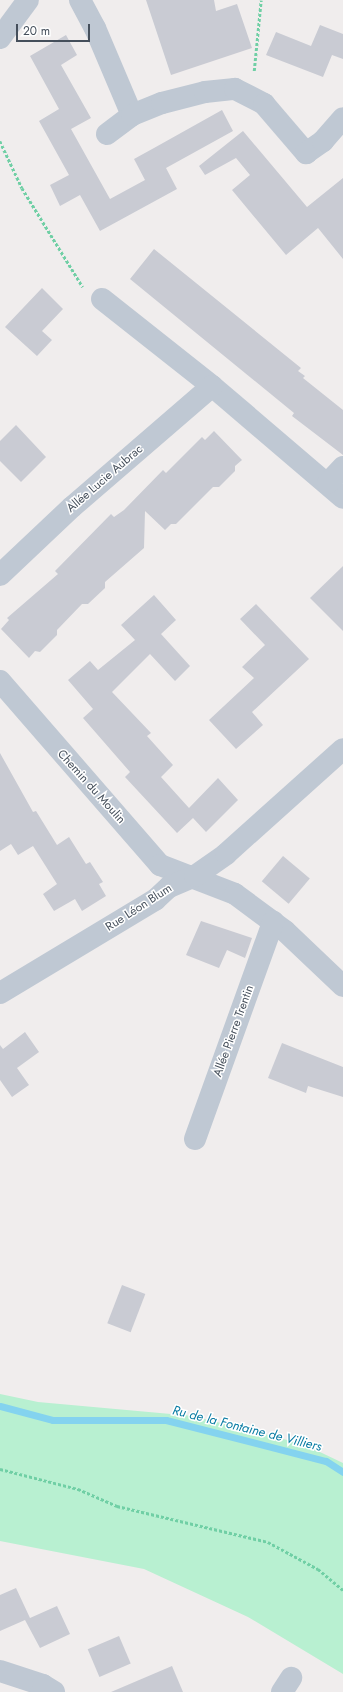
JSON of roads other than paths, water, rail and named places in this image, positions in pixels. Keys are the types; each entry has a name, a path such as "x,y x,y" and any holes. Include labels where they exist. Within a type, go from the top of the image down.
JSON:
{"street":[{"path":"0,38 28,0"},
{"path":"80,0 95,28 132,115"},
{"path":"107,134 132,115 162,102 205,92 234,89 264,104 306,153 323,141 343,118"},
{"path":"102,299 212,386 328,483 343,498"},
{"name":"Allée Lucie Aubrac","path":"0,575 72,507 212,386"},
{"path":"328,483 343,467"},
{"name":"Chemin du Moulin","path":"0,681 160,865 195,876 235,894 273,922 343,986"},
{"name":"Rue Léon Blum","path":"0,992 155,900 169,887 195,876 226,854 343,749"},
{"name":"Allée Pierre Trentin","path":"195,1139 273,922"},
{"path":"0,1671 43,1685 54,1692"}],"waterway":[{"name":"Ru de la Fontaine de Villiers","path":"0,1406 53,1420 166,1420 326,1461 343,1472"}]}
